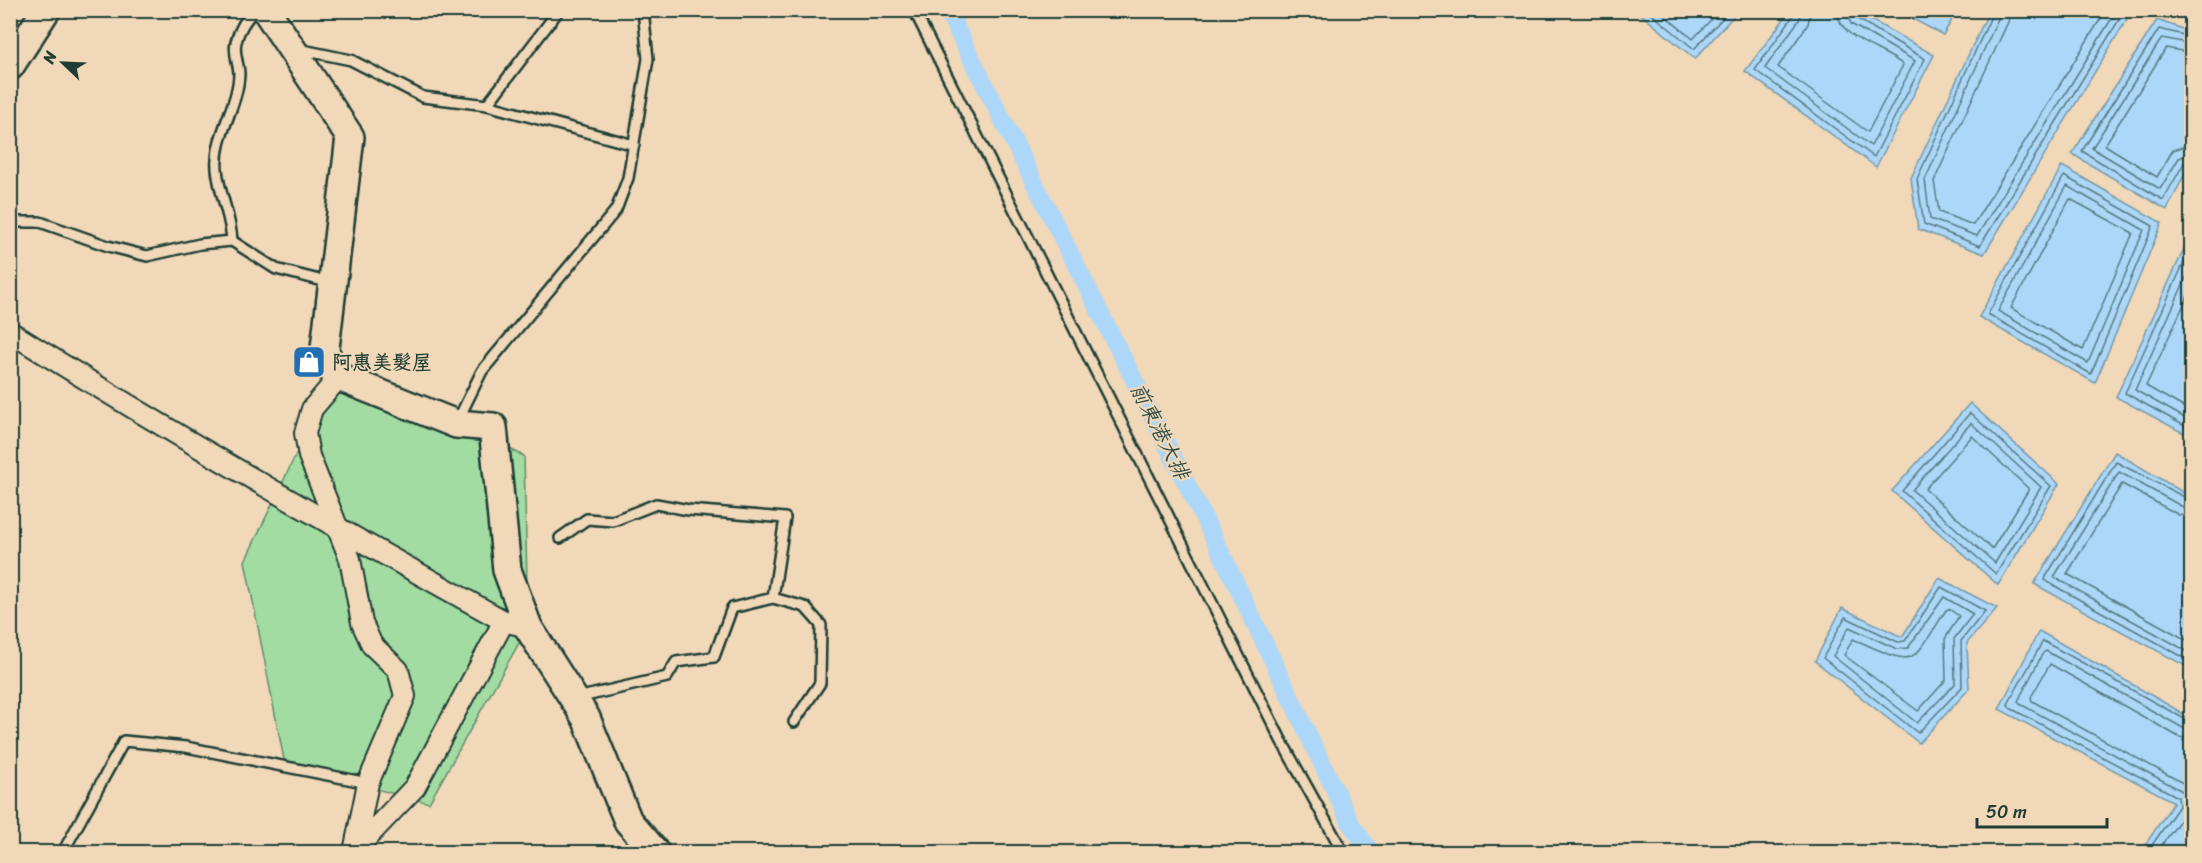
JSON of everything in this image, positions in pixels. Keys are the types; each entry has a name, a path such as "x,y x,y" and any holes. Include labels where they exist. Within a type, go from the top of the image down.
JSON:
{"main road":[{"path":"10,66 46,10"},
{"path":"266,10 350,137 325,348 328,366 339,377 456,424 493,427 507,570 516,624 586,718 628,821 655,852"}],"street":[{"path":"10,332 337,530 516,624 415,787 353,852"},
{"path":"339,377 312,409 305,433 309,456 350,559 362,623 372,645 398,670 405,696 368,783 353,852"}],"lane":[{"path":"232,241 232,224 221,196 216,167 219,146 239,75 235,45 241,26 254,10"},
{"path":"487,105 559,10"},
{"path":"456,424 482,371 616,210 628,178 648,59 644,10"},
{"path":"914,10 1281,740 1342,852"},
{"path":"290,48 351,60 423,97 487,105 634,145"},
{"path":"10,222 40,222 108,246 147,256 200,244 232,241 276,269 333,283"},
{"path":"560,537 587,519 613,521 656,504 689,510 784,518 773,597"},
{"path":"572,699 667,677 676,662 714,657 732,608 773,597 805,607 821,625 820,683 794,722"},
{"path":"63,852 124,741 186,747 368,783"}],"green space":[{"path":"332,379 492,440 524,456 528,627 429,803 285,765 245,561"}],"water":[{"path":"1957,10 1943,35 1898,11"},
{"path":"1637,11 1738,11 1695,59"},
{"path":"1790,11 1855,11 1934,55 1876,167 1745,71"},
{"path":"1989,11 2132,11 1984,254 1918,229 1911,178"},
{"path":"2157,20 2191,32 2191,161 2167,210 2072,154"},
{"path":"2062,166 2162,223 2095,383 1979,317"},
{"path":"2185,247 2192,252 2191,437 2116,397"},
{"path":"1970,403 2059,484 1998,585 1892,491"},
{"path":"2115,452 2191,497 2191,669 2034,584"},
{"path":"1939,578 1997,608 1967,643 1969,689 1919,743 1815,661 1842,608 1902,637"},
{"path":"2039,631 2191,718 2191,852 2150,852 2143,848 2174,802 1999,709"}],"waterway":[{"name":"前東港大排","path":"947,10 1214,538 1351,824 1371,852"}],"place":[{"name":"阿惠美髮屋","path":"309,362"}]}
